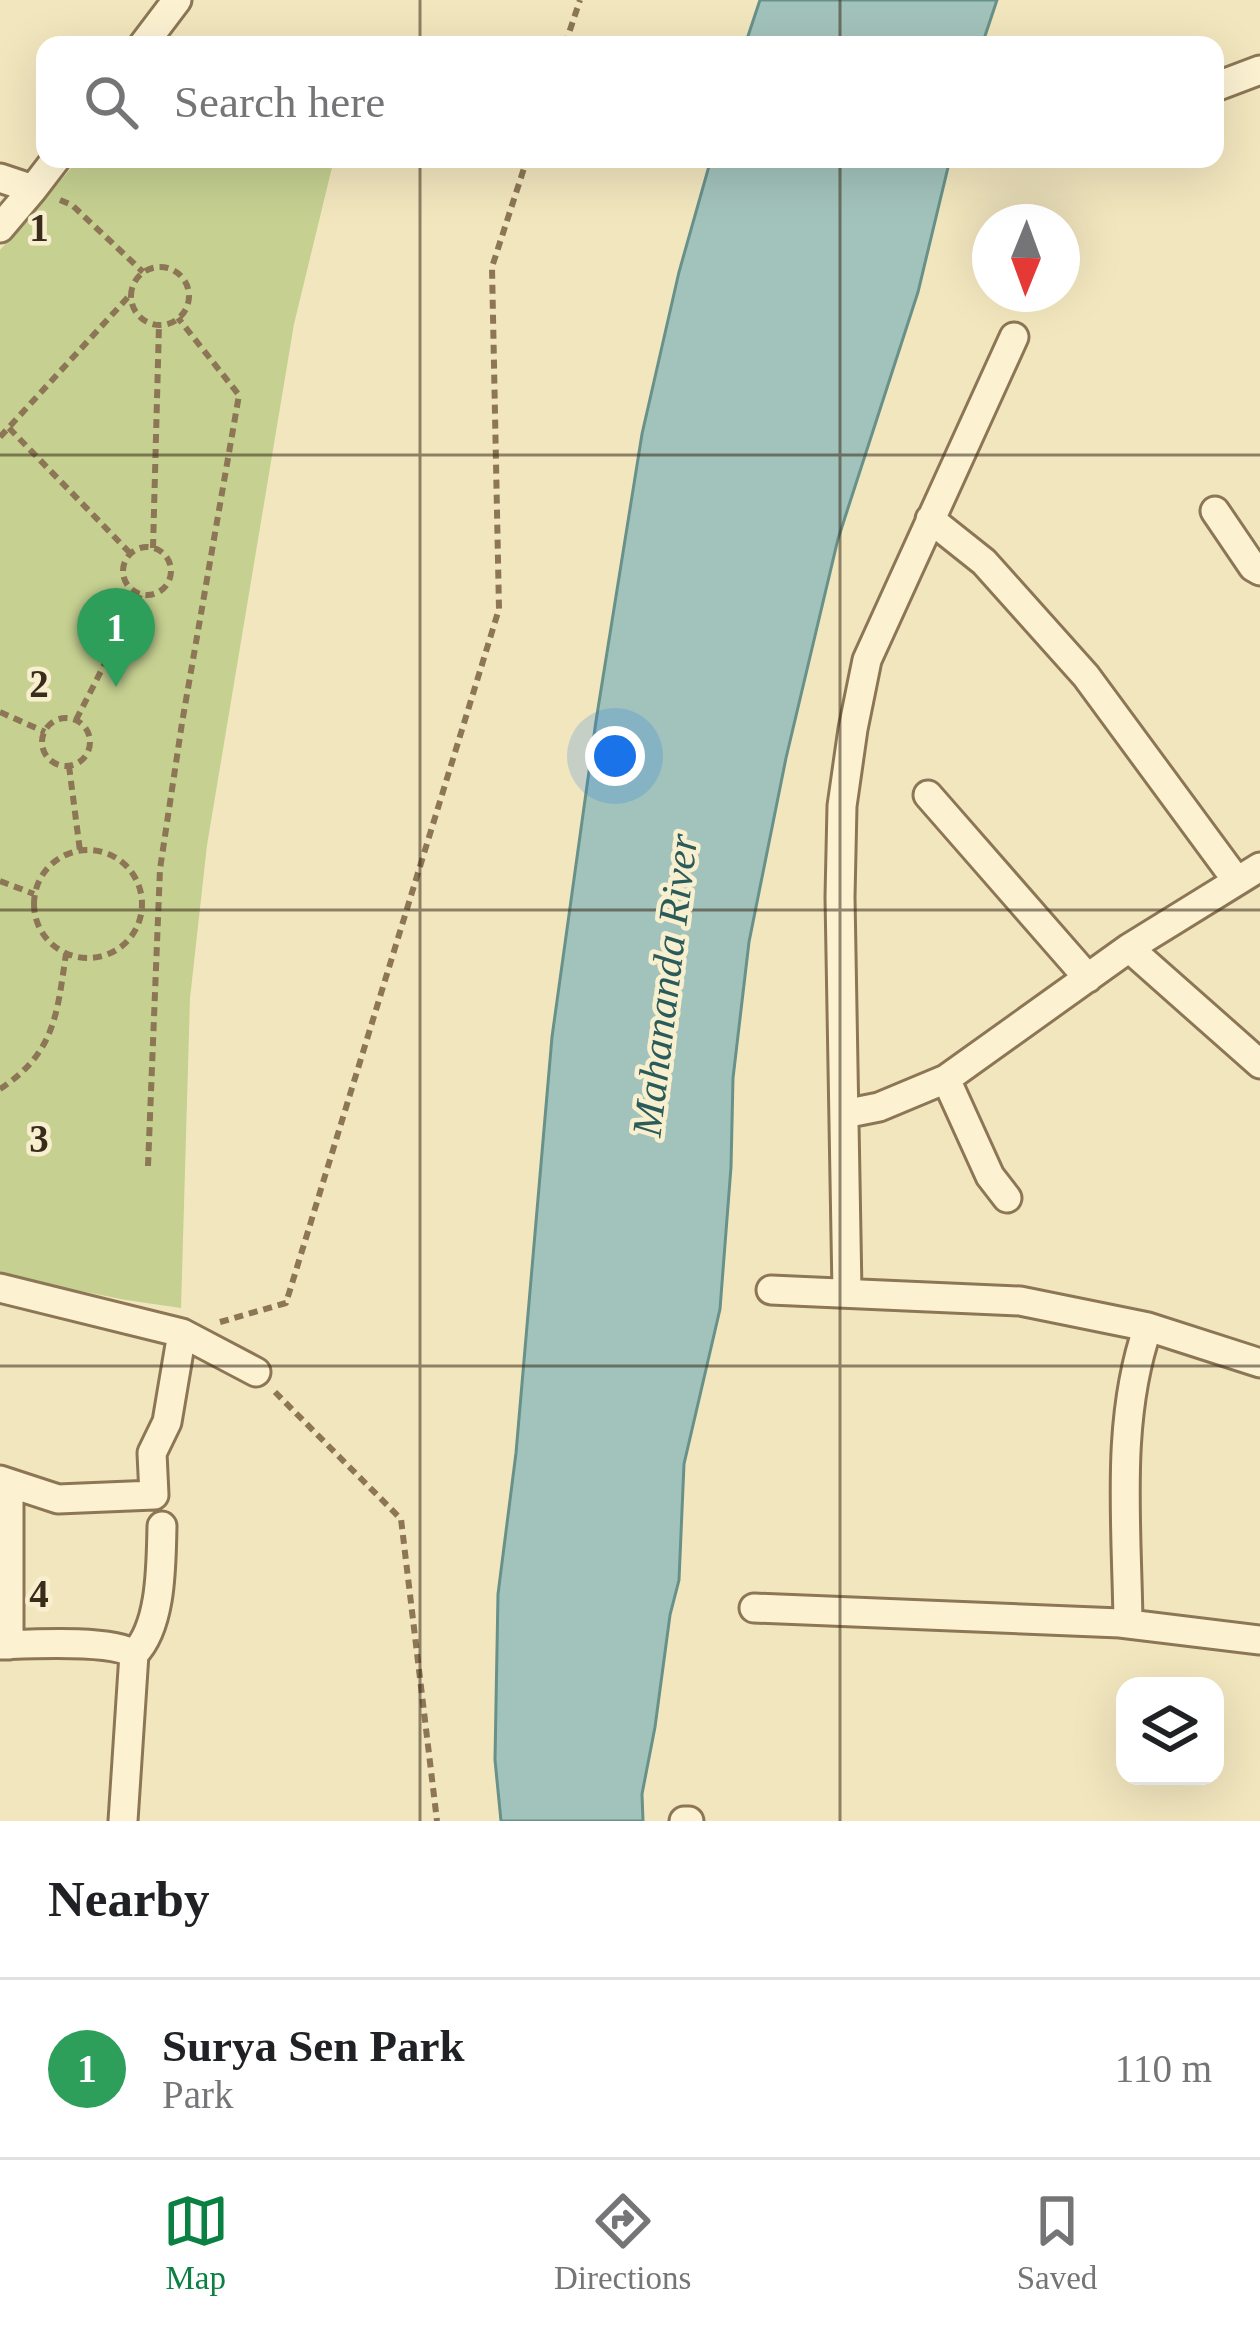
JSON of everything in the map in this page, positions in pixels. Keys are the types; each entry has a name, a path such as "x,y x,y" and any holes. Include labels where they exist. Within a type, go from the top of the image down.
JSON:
{"street":[{"path":"150,36 177,0"},
{"path":"1224,84 1260,70"},
{"path":"0,228 49,168"},
{"path":"0,178 33,189"},
{"path":"847,1292 842,829 853,729 868,660 1014,338"},
{"path":"1215,511 1260,571"},
{"path":"844,1114 878,1107 946,1079 1129,948 1249,874 1086,676 984,562 930,519"},
{"path":"928,795 1088,978"},
{"path":"1129,948 1260,1064"},
{"path":"946,1079 990,1176 1007,1198"},
{"path":"0,1288 182,1333 256,1372"},
{"path":"771,1290 1020,1300 1148,1327 1260,1363"},
{"path":"1128,1624 1127,1448 1132,1378 1148,1327"},
{"path":"123,1821 134,1654 124,1648 4,1645 4,1481 58,1498 154,1495 152,1453 167,1422 182,1333"},
{"path":"134,1654 148,1635 160,1583 162,1526"},
{"path":"754,1608 1128,1624 1260,1640"}],"path":[{"path":"568,36 580,0"},
{"path":"182,1333 286,1303 499,609 492,267 524,168"},
{"path":"72,205 143,272"},
{"path":"160,266 181,275 189,296 178,318 159,325 139,316 130,296 132,284 143,272 160,266"},
{"path":"0,437 130,296"},
{"path":"148,1166 164,843 239,394 178,318"},
{"path":"154,548 159,325"},
{"path":"9,428 130,554"},
{"path":"143,547 163,553 171,573 161,591 140,595 130,590 122,570 130,554 143,547"},
{"path":"76,720 140,595"},
{"path":"0,712 45,732"},
{"path":"55,720 76,720 85,727 90,748 85,758 69,766 56,764 42,748 45,732 55,720"},
{"path":"69,766 80,851"},
{"path":"80,851 106,852 131,870 142,899 142,914 128,942 101,958 86,959 66,954 45,938 33,910 34,894 39,879 60,857 80,851"},
{"path":"0,881 34,894"},
{"path":"0,1089 32,1064 53,1028 66,954"},
{"path":"256,1372 401,1519 437,1821"}],"green space":[{"path":"71,168 332,168 294,324 207,845 190,998 181,1308 0,1275 0,250"}],"water":[{"path":"760,0 997,0 985,36 748,36"},
{"name":"Mahananda River","path":"708,168 948,168 918,292 838,539 749,942 733,1078 720,1309 684,1464 679,1580 642,1794 643,1821 501,1821 495,1760 498,1594 516,1453 552,1037 642,434"}],"place":[{"name":"Surya Sen Park","path":"116,687"}]}
